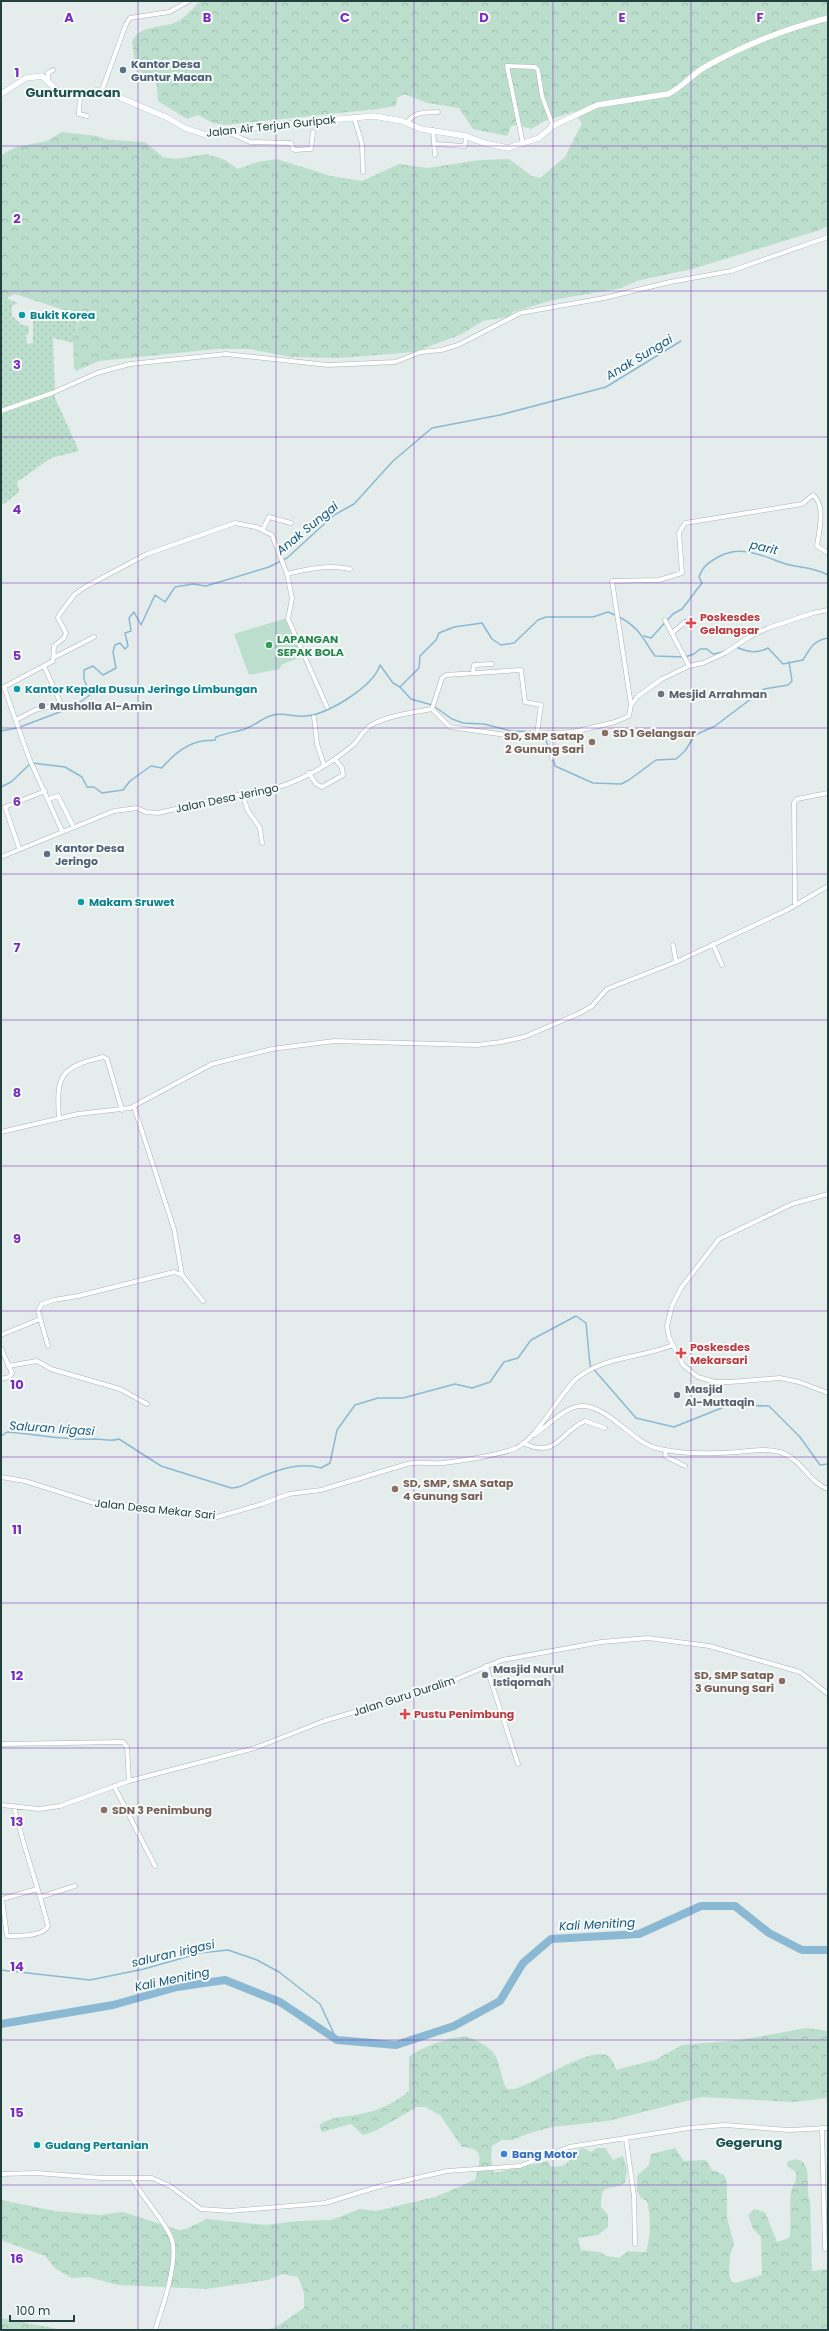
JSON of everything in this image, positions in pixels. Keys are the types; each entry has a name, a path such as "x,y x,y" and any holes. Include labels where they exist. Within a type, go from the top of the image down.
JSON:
{"street":[{"path":"1,94 26,78 42,76 48,80 62,95 80,94 102,90 123,30 130,18 169,12 189,1"},
{"name":"Jalan Air Terjun Guripak","path":"102,90 158,113 197,133 209,136 227,132 354,117 383,117 407,123 421,129 466,136 484,143 508,148 523,144 542,136 553,126 605,103 668,94 679,88 698,71 749,45 790,28 828,18"},
{"path":"523,144 507,66 535,67 538,70 542,96 553,126"},
{"path":"48,80 48,74 53,70"},
{"path":"80,94 79,114 87,116"},
{"path":"407,123 411,117 417,114 438,112"},
{"path":"354,117 362,144 363,172"},
{"path":"433,130 434,155"},
{"path":"227,132 250,142 292,144 292,149 295,150 311,149 313,132"},
{"path":"434,144 465,146 466,136"},
{"path":"1,411 52,393 97,372 130,364 226,354 328,365 395,362 421,352 442,350 458,345 520,313 604,298 670,282 731,271 828,237"},
{"path":"538,732 541,705 525,702 521,670 473,672 443,676 432,709 450,727 506,735 538,732 553,734 584,730 627,718 630,713 631,705 612,581 659,580 682,572 679,533 685,522 802,504 813,496 820,518 817,546 828,553"},
{"path":"263,529 270,517 291,523"},
{"path":"53,658 54,646 64,638 66,633 58,618 59,615 74,595 85,587 147,554 235,523 246,524 263,529 272,535 287,574 292,598 288,619 327,707"},
{"path":"287,574 321,567 335,566 350,569"},
{"path":"631,705 646,689 689,666 703,663 725,653 749,637 768,628 813,612 828,610"},
{"path":"665,620 689,666"},
{"path":"672,633 685,622"},
{"path":"4,687 44,666 53,658 94,637"},
{"path":"473,672 474,665 492,664"},
{"path":"16,720 35,710 61,704 44,666"},
{"path":"1,681 29,758 49,799 62,831"},
{"name":"Jalan Desa Jeringo","path":"1,857 73,826 121,809 137,808 146,812 158,813 242,794 254,794 281,787 335,759 352,745 373,724 400,715 432,709"},
{"path":"314,717 317,744 324,765"},
{"path":"552,758 553,734"},
{"path":"310,773 316,784 322,787 343,775 342,768 335,759"},
{"path":"19,848 5,807 45,791"},
{"path":"795,905 794,802 797,799 828,793"},
{"path":"242,794 248,811 260,828 262,843"},
{"path":"49,799 58,796 73,826"},
{"path":"1,1132 88,1112 122,1110 134,1107 212,1064 272,1049 334,1042 477,1044 516,1039 584,1011 610,988 676,962 795,905 828,886"},
{"path":"713,944 722,965"},
{"path":"672,945 676,962"},
{"path":"59,1118 57,1089 64,1073 72,1068 103,1057 107,1059 122,1110"},
{"path":"134,1107 174,1229 182,1275 203,1301"},
{"path":"828,1194 792,1204 719,1239 676,1297 667,1326 673,1345 683,1365 692,1374 702,1378 730,1382 780,1378 828,1392"},
{"path":"48,1346 40,1319 39,1307 49,1302 170,1272 182,1275"},
{"path":"1,1335 40,1319"},
{"name":"Jalan Desa Mekar Sari","path":"1,1477 25,1481 94,1503 139,1506 216,1517 262,1504 289,1494 321,1490 407,1464 454,1461 513,1449 530,1437 571,1385 587,1372 615,1360 657,1351 673,1345"},
{"path":"1,1348 12,1374 1,1379"},
{"path":"8,1366 37,1361 51,1368 120,1389 148,1404"},
{"path":"530,1437 566,1412 582,1406 590,1407 605,1414 643,1442 666,1450 702,1453 763,1449 780,1452 795,1459 816,1481 828,1489"},
{"path":"523,1443 537,1449 548,1447 585,1421 605,1428"},
{"path":"666,1450 665,1456 685,1466"},
{"name":"Jalan Guru Duralim","path":"1,1805 40,1809 60,1806 129,1781 255,1748 319,1722 435,1688 486,1666 513,1657 628,1638 653,1638 709,1646 800,1672 828,1694"},
{"path":"486,1666 518,1764"},
{"path":"1,1744 123,1742 127,1747 129,1781"},
{"path":"114,1786 155,1866"},
{"path":"14,1806 21,1839 40,1897 48,1925 46,1929 23,1937 7,1936 2,1899 37,1889"},
{"path":"40,1897 75,1886"},
{"path":"1,2174 152,2178 164,2182 194,2206 208,2210 230,2211 303,2206 336,2200 381,2186 447,2171 520,2166 536,2161 564,2148 689,2128 725,2125 789,2130 828,2128"},
{"path":"822,2128 825,2249"},
{"path":"626,2139 634,2196 635,2244"},
{"path":"132,2178 147,2204 164,2224 172,2238 173,2248 166,2299 155,2330"}],"green space":[{"path":"200,1 828,1 828,226 817,231 692,269 636,281 622,288 553,300 513,312 511,316 483,321 462,334 414,352 340,358 291,357 249,349 217,349 99,361 76,371 74,368 73,343 79,321 76,314 15,294 8,297 8,299 1,306 1,155 16,147 47,141 62,132 97,136 109,140 145,142 163,157 175,159 207,154 225,160 238,169 257,162 277,159 331,176 362,181 399,164 427,168 480,160 509,159 532,176 540,178 565,157 582,123 573,112 545,121 531,129 518,125 511,126 507,136 473,129 459,108 427,103 404,94 397,98 396,106 378,109 225,125 213,123 198,115 187,119 158,101 157,86 154,78 141,72 136,65 132,42 140,32 170,24 183,18"},
{"path":"8,299 18,303 12,306 12,316 22,325 29,326 29,334 26,335 27,344 33,343 33,312 78,322 74,343 53,338 55,398 79,451 51,458 17,482 19,492 4,504 1,504 1,306"},
{"name":"LAPANGAN SEPAK BOLA","path":"287,618 303,656 281,665 280,669 249,675 234,634"},
{"path":"807,2028 828,2031 828,2098 793,2102 702,2097 608,2121 552,2127 527,2134 513,2140 502,2140 492,2146 491,2159 494,2173 548,2161 551,2167 562,2166 569,2162 569,2152 584,2148 591,2152 597,2148 605,2148 613,2160 623,2156 627,2170 625,2183 604,2190 602,2193 601,2207 608,2215 608,2227 598,2235 578,2238 581,2250 600,2252 607,2256 619,2258 628,2251 646,2252 650,2233 649,2214 647,2201 641,2198 637,2191 637,2176 649,2165 651,2154 675,2148 684,2161 706,2160 712,2170 724,2175 727,2183 727,2218 734,2244 730,2255 729,2275 732,2282 736,2283 762,2275 761,2237 753,2229 748,2215 754,2209 765,2212 777,2242 789,2238 791,2227 790,2199 796,2172 788,2167 787,2162 795,2159 802,2161 808,2175 812,2271 828,2269 828,2330 266,2330 276,2327 304,2308 304,2292 298,2277 282,2274 268,2280 206,2289 118,2285 88,2277 72,2278 56,2269 45,2256 1,2240 1,2200 55,2211 99,2215 123,2212 179,2230 186,2229 207,2219 265,2225 297,2221 331,2220 360,2209 376,2211 435,2197 475,2180 479,2163 478,2153 470,2148 462,2147 440,2115 425,2107 417,2107 377,2130 363,2135 351,2124 322,2132 319,2125 335,2118 374,2111 399,2099 409,2091 409,2057 420,2050 445,2040 466,2037 487,2047 496,2056 507,2089 514,2089 535,2081 575,2061 598,2054 606,2055 610,2058 613,2061 616,2070 655,2060 682,2045 740,2040"},
{"path":"1,2318 53,2328 61,2330 1,2330"}],"waterway":[{"name":"Anak Sungai","path":"20,727 73,707 90,695 84,679 84,670 93,666 103,675 116,668 113,652 115,645 120,643 125,649 128,646 125,633 131,631 129,618 134,612 141,625 155,595 165,602 175,587 193,584 206,586 269,567 287,558 334,515 354,504 393,461 432,428 500,415 606,387 681,341"},
{"name":"parit","path":"644,636 651,638 673,614 682,609 702,583 699,577 704,567 714,559 727,553 744,551 786,564 818,570 828,575"},
{"path":"32,763 65,767 82,777 87,787 94,787 102,793 123,790 130,781 151,766 162,768 170,759 190,745 215,740 216,737 223,734 245,729 267,717 274,715 284,714 306,716 337,705 349,698 369,682 380,665 393,683 400,687 419,668 420,656 436,640 439,633 454,627 482,623 492,639 501,645 514,643 538,620 546,617 593,617 608,612 615,615"},
{"path":"619,617 636,629 655,656 685,657 694,654 700,649 707,649 713,654 723,652"},
{"path":"736,647 752,652 768,648 783,664 803,660 810,648 819,641 828,638"},
{"path":"553,759 555,766 593,783 621,784 629,780 656,760 676,759 685,751 695,735 715,726 764,689 788,685 792,681 789,662"},
{"path":"400,687 411,699 432,705"},
{"path":"435,707 452,719 463,723 484,724 511,731 542,732"},
{"name":"Anak Sungai","path":"1,731 17,728"},
{"path":"544,735 551,754"},
{"path":"1,787 11,782 30,764"},
{"name":"Saluran Irigasi","path":"1,1436 7,1432 73,1439 119,1439 161,1466 231,1488 243,1486 270,1473 287,1468 295,1466 313,1466 321,1468 330,1463 337,1430 355,1405 378,1398 403,1398 455,1384 472,1388 490,1382 504,1362 518,1358 531,1340 576,1316 586,1323 590,1365 636,1418 674,1427 729,1405 769,1406 800,1437 820,1465 828,1464"},
{"name":"Kali Meniting","path":"1,2024 113,2005 177,1987 225,1980 280,2002 337,2040 396,2045 454,2026 500,2001 523,1963 551,1939 639,1934 701,1906 735,1906 769,1933 802,1950 828,1950"},
{"name":"saluran irigasi","path":"1,1970 90,1980 144,1969 200,1953 228,1950 257,1960 279,1972 320,2004 337,2040"}],"place":[{"name":"Kantor Desa Guntur Macan","path":"123,70"},
{"name":"Bukit Korea","path":"22,315"},
{"name":"Poskesdes Gelangsar","path":"691,623"},
{"name":"LAPANGAN SEPAK BOLA","path":"269,645"},
{"name":"Kantor Kepala Dusun Jeringo Limbungan","path":"17,689"},
{"name":"Mesjid Arrahman","path":"661,694"},
{"name":"Musholla Al-Amin","path":"42,706"},
{"name":"SD 1 Gelangsar","path":"605,733"},
{"name":"SD, SMP Satap 2 Gunung Sari","path":"592,742"},
{"name":"Kantor Desa Jeringo","path":"47,854"},
{"name":"Makam Sruwet","path":"81,902"},
{"name":"Poskesdes Mekarsari","path":"681,1353"},
{"name":"Masjid Al-Muttaqin","path":"677,1395"},
{"name":"SD, SMP, SMA Satap 4 Gunung Sari","path":"395,1489"},
{"name":"Masjid Nurul Istiqomah","path":"485,1675"},
{"name":"SD, SMP Satap 3 Gunung Sari","path":"782,1681"},
{"name":"Pustu Penimbung","path":"405,1714"},
{"name":"SDN 3 Penimbung","path":"104,1810"},
{"name":"Gudang Pertanian","path":"37,2145"},
{"name":"Bang Motor","path":"504,2154"}],"district":[{"name":"Gunturmacan","path":"73,92"},
{"name":"Gegerung","path":"749,2142"}]}
